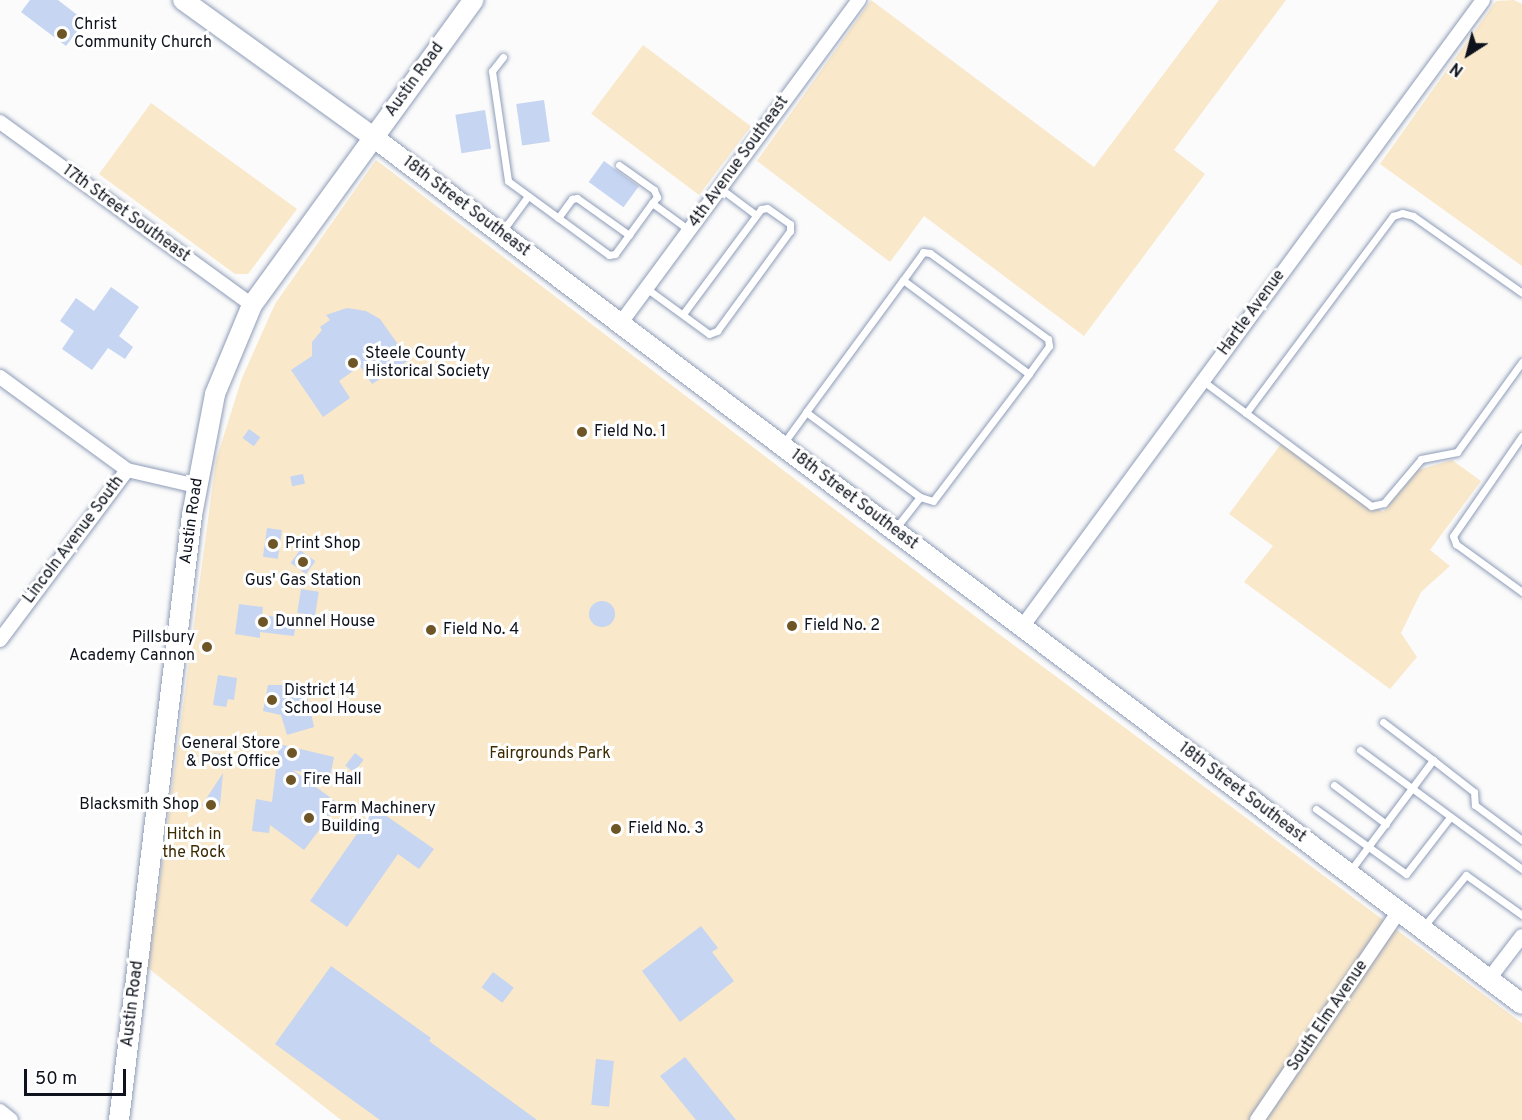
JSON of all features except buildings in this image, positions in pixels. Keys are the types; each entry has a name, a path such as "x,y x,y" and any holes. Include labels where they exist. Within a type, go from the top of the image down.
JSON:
{"street":[{"name":"18th Street Southeast","path":"183,0 373,137 1522,1004"},
{"name":"Austin Road","path":"119,1120 196,486 215,394 252,305 474,0"},
{"name":"4th Avenue Southeast","path":"620,324 859,0"},
{"name":"Hartle Avenue","path":"1022,627 1483,0"},
{"name":"17th Street Southeast","path":"0,122 252,305"},
{"path":"0,377 127,470 196,486"},
{"name":"Lincoln Avenue South","path":"2,634 127,470"},
{"name":"South Elm Avenue","path":"1257,1120 1399,911"},
{"path":"1489,979 1522,936"},
{"path":"0,1112 12,1120"}],"lane":[{"path":"503,57 492,71 508,182 609,255 615,254 657,197 654,190 618,165"},
{"path":"720,188 756,214"},
{"path":"500,233 528,196"},
{"path":"558,218 572,200 577,198 629,236"},
{"path":"652,203 689,230"},
{"path":"646,288 709,334 717,331 790,231 790,224 767,208 756,214 682,314"},
{"path":"1246,413 1393,216 1402,213 1413,216 1522,293"},
{"path":"782,445 806,412 903,280 923,252 930,253 1048,339 1049,346 933,501 927,502 806,412"},
{"path":"903,280 1029,374"},
{"path":"1203,381 1371,506 1384,503 1420,459 1457,452 1522,362"},
{"path":"1522,436 1453,536 1456,544 1522,592"},
{"path":"895,530 920,497"},
{"path":"1383,722 1474,792 1475,805 1522,840"},
{"path":"1360,750 1522,869"},
{"path":"1348,873 1433,760"},
{"path":"1334,785 1386,824"},
{"path":"1316,809 1406,874 1450,817"},
{"path":"1422,928 1466,876 1522,915"}],"green space":[{"path":"871,0 1094,167 1219,0 1286,0 1174,150 1205,174 1084,336 924,216 890,262 757,161"},
{"path":"1514,0 1522,4 1522,266 1380,164 1496,1"},
{"path":"643,45 751,126 699,195 591,114"},
{"path":"151,103 297,209 248,274 235,274 99,174"},
{"name":"Fairgrounds Park","path":"376,160 980,620 1522,1023 1522,1120 341,1120 148,968 216,460 242,378 275,304"},
{"path":"1281,444 1383,512 1418,470 1452,460 1481,481 1430,550 1450,566 1421,592 1401,633 1417,657 1390,689 1244,582 1273,546 1229,514"}],"place":[{"name":"Christ Community Church","path":"62,34"},
{"name":"Steele County Historical Society","path":"353,363"},
{"name":"Field No. 1","path":"582,432"},
{"name":"Print Shop","path":"273,544"},
{"name":"Gus' Gas Station","path":"303,562"},
{"name":"Dunnel House","path":"263,622"},
{"name":"Field No. 2","path":"792,626"},
{"name":"Field No. 4","path":"431,630"},
{"name":"Pillsbury Academy Cannon","path":"207,647"},
{"name":"District 14 School House","path":"272,700"},
{"name":"General Store & Post Office","path":"292,753"},
{"name":"Fire Hall","path":"291,780"},
{"name":"Blacksmith Shop","path":"211,805"},
{"name":"Farm Machinery Building","path":"309,818"},
{"name":"Field No. 3","path":"616,829"}],"park label":[{"name":"Hitch in the Rock","path":"194,844"}]}
